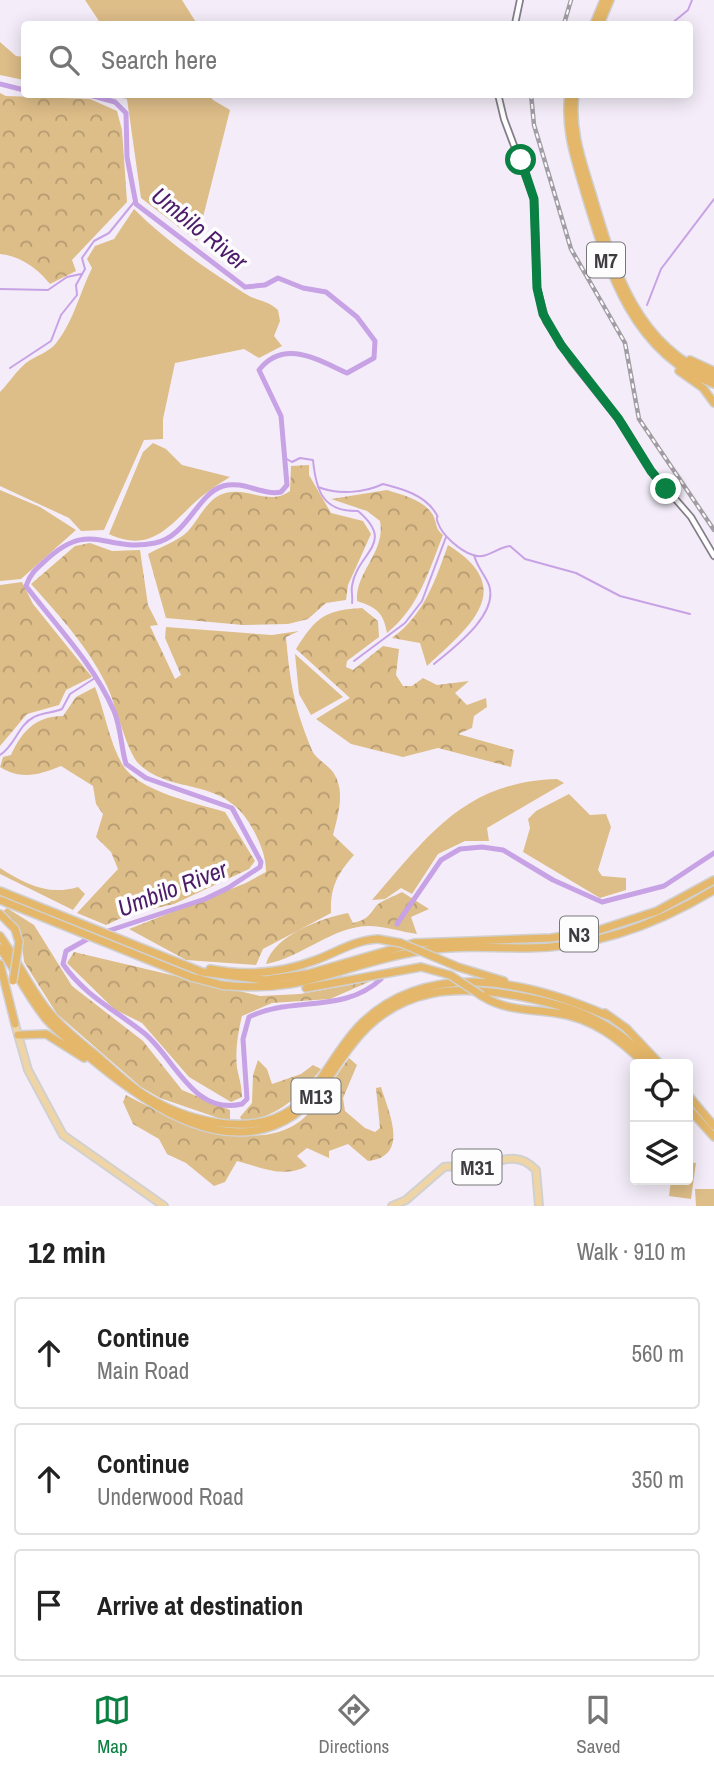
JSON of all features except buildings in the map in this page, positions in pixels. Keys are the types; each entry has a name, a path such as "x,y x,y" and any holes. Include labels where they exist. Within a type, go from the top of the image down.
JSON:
{"highway":[{"path":"595,21 604,0"},
{"path":"601,21 610,0"},
{"name":"M7","path":"569,98 567,122 573,154 610,273 628,310 664,354 685,370 714,384"},
{"name":"M7","path":"575,98 575,137 626,294 648,328 682,360 714,377"},
{"path":"628,310 653,347 703,388 714,403"},
{"path":"648,328 680,354 714,371"},
{"name":"N3","path":"160,960 220,976 275,980 319,971 414,943 575,935 637,918 714,880"},
{"name":"N3","path":"0,891 61,920 222,985 261,988 300,985 420,951 529,948 577,943 640,926 714,890"},
{"name":"N3","path":"0,900 61,920"},
{"path":"0,914 15,929 19,942 13,981 16,1024"},
{"path":"0,931 36,994"},
{"name":"M13","path":"0,936 36,994 65,1029 140,1092 202,1118 233,1125 259,1123 294,1107 311,1092 362,1023 396,999 429,986 451,982 486,982 568,1000 608,1016 638,1040 655,1059"},
{"path":"178,964 238,972 279,970 314,961 362,940 395,941 458,967 565,995 608,1016"},
{"name":"M13","path":"0,948 47,1020 111,1075 150,1104 202,1125 233,1132 266,1128 287,1119 310,1102 350,1046 375,1020 414,998 462,988 537,999 585,1013 621,1034 646,1059"},
{"path":"0,964 16,1024"},
{"path":"222,985 248,991 287,991 421,967 450,975 506,1008 566,1015 590,1022 615,1037 639,1059"},
{"path":"19,1035 41,1032 52,1036 111,1075"},
{"path":"693,1107 714,1124"},
{"path":"693,1108 714,1137"}],"main road":[{"path":"516,21 520,0"},
{"path":"499,98 504,119 534,199 536,276 541,308 553,334 623,425 651,471 691,517 714,556"},
{"path":"16,1024 24,1055 39,1093 64,1135 164,1206"},
{"name":"M31","path":"392,1206 404,1201 444,1167 472,1168 509,1158 528,1162 536,1170 539,1206"}],"green space":[{"path":"85,0 182,0 195,21 99,21"},
{"path":"0,42 16,56 21,57 21,79 0,75"},
{"path":"0,93 21,98 90,99 117,111 122,130 127,202 72,260 76,271 50,284 28,264 15,257 0,254"},
{"path":"122,98 211,98 230,110 197,241 141,198 127,99"},
{"path":"134,209 201,264 244,293 278,310 280,321 274,336 282,346 259,358 244,349 175,363 163,419 163,439 144,440 104,530 81,531 69,518 0,486 0,392 22,366 57,342 92,268 87,259 95,246 114,239"},
{"path":"153,443 166,449 182,465 230,477 202,496 157,535 135,541 109,534 143,452"},
{"path":"309,465 309,475 331,513 363,521 371,534 348,585 346,600 326,603 308,619 288,624 243,625 166,618 148,554 186,533 218,496 237,492 281,496 290,491 291,466"},
{"path":"0,490 40,507 76,530 21,579 0,581"},
{"path":"387,490 424,505 433,515 437,528 443,535 415,601 387,633 384,620 378,612 357,601 361,581 379,542 380,521 367,511 331,499"},
{"path":"90,543 112,551 140,550 148,605 158,625 150,626 175,679 181,675 165,638 166,627 272,635 299,631 286,637 297,707 313,752 337,779 340,803 333,835 354,855 336,882 331,913 263,949 256,965 186,960 129,929 246,883 266,872 266,867 263,851 254,831 242,813 229,801 214,793 153,774 139,764 130,750 100,672 73,632 31,584 75,546"},
{"path":"448,545 469,561 481,577 484,592 480,607 471,622 427,666 420,643 392,638 420,608 433,584"},
{"path":"22,582 33,604 92,677 66,690 59,705 27,714 0,746 0,585"},
{"path":"362,608 378,621 379,637 347,661 346,667 353,670 383,646 399,649 396,675 403,686 412,686 423,678 437,685 469,681 455,693 467,705 486,698 487,707 474,716 472,728 458,734 514,750 511,767 438,748 403,757 351,744 316,719 350,698 296,649 310,629 323,617 330,613"},
{"path":"295,654 343,697 311,715 299,694"},
{"path":"95,687 114,746 130,774 169,795 225,812 255,861 249,869 174,904 130,914 106,925 77,913 118,869 111,852 96,837 103,814 96,804 93,786 61,766 30,775 15,774 0,767 3,757 11,755 31,726 45,719 63,716 76,697"},
{"path":"557,779 564,783 487,828 489,841 465,841 438,854 412,894 401,888 385,899 372,900 431,834 472,802 497,790 525,782"},
{"path":"569,794 590,815 606,814 611,827 598,870 602,876 626,878 626,890 600,898 523,852 530,828 528,819 536,811"},
{"path":"0,868 37,887 57,890 78,887 85,894 73,910 0,874"},
{"path":"402,892 429,909 411,917 417,934 375,926 356,927 330,936 292,956 266,964 279,944 300,930 348,913 353,923 369,915 384,900"},
{"path":"7,908 34,925 72,986 143,1041 182,1090 230,1110 230,1122 160,1098 141,1087 57,1014 24,962 20,929 3,911"},
{"path":"74,952 260,996 300,994 371,981 330,999 272,1003 242,1016 236,1055 242,1097 231,1102 189,1077 142,1023 114,1009 67,963"},
{"path":"349,1058 357,1065 343,1098 345,1111 365,1128 375,1132 380,1128 376,1088 381,1087 391,1120 393,1142 389,1151 368,1161 348,1144 329,1151 329,1158 307,1148 297,1156 307,1166 298,1170 272,1171 237,1161 225,1182 214,1186 186,1163 167,1154 159,1139 133,1124 123,1102 126,1095 188,1123 235,1135 258,1136 280,1132 305,1117"},
{"path":"258,1060 267,1069 272,1084 301,1074 313,1065 321,1069 287,1104 267,1115 242,1121 240,1117 252,1103 253,1075"},
{"path":"693,1163 696,1163 693,1185"},
{"path":"670,1185 693,1185 691,1199 669,1196"},
{"path":"695,1189 714,1189 714,1206 696,1206"}],"waterway":[{"path":"675,21 688,10 692,0"},
{"name":"Umbilo River","path":"0,84 21,89"},
{"path":"100,98 115,102 126,113 127,157 136,204 245,287 265,285 278,278 303,288 326,292 357,317 375,341 374,358 347,373 313,358 290,353 269,360 259,370 281,416 287,485 281,492 267,492 238,485 223,486 206,497 184,524 166,539 137,545 86,539 74,541 45,561 34,572 26,586 96,677 114,711 126,764 146,778 232,808 261,862 260,867 205,899 102,933"},
{"path":"647,305 661,269 714,199"},
{"path":"10,368 51,341 61,315 77,295 76,285 85,269 82,258 94,241 109,233 135,201"},
{"path":"0,289 48,290 67,277 81,274"},
{"path":"285,458 292,462 300,458 313,460 316,481 324,498 337,508 358,511 374,532 372,548 355,574 352,603"},
{"path":"318,487 351,492 383,484 405,491 430,506 447,537 468,553 483,556 510,546 525,559 576,573 620,596 690,614"},
{"path":"354,661 405,623 422,601 446,537"},
{"path":"434,664 472,630 487,608 489,585 474,555"},
{"path":"0,755 29,721 37,715 62,709 70,694 95,678"},
{"name":"Umbilo River","path":"397,924 441,860 460,849 482,847 503,850 553,880 602,902 664,886 714,853"},
{"name":"Umbilo River","path":"93,936 66,951 63,964 71,975 80,985 155,1043 197,1093 210,1101 225,1105 242,1104 247,1099 243,1039 249,1017 282,1007 351,997 381,979"}],"railway":[{"path":"565,21 571,0"},
{"path":"531,98 534,125 571,249 625,343 639,419 714,530"}],"route":[{"path":"521,160 534,199 537,288 543,314 553,334 618,418 651,471 666,489"}]}
